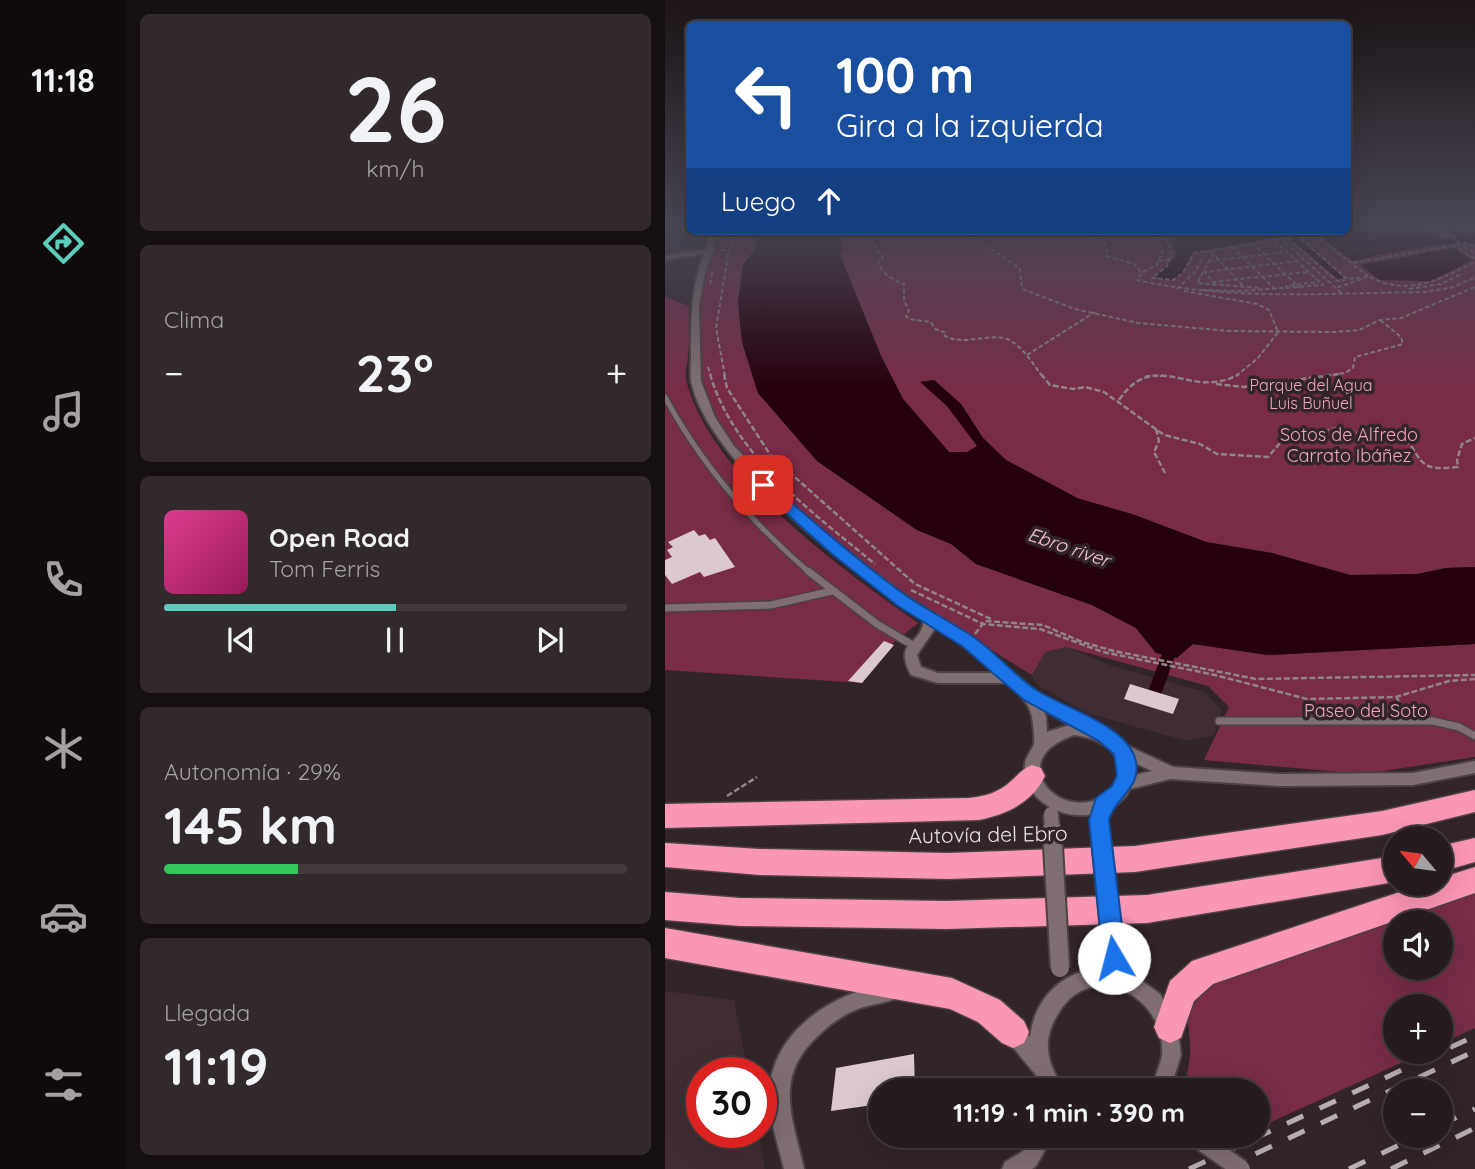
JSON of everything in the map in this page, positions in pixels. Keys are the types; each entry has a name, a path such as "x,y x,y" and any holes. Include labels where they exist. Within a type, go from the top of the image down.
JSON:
{"highway":[{"path":"665,816 969,810 991,807 1009,800 1022,790 1032,775"},
{"name":"Autovía del Ebro","path":"665,855 760,862 948,866 1135,859 1382,823 1475,801"},
{"path":"1453,856 1475,850"},
{"path":"665,906 740,912 947,915 1147,909 1383,871"},
{"path":"1170,1027 1181,992 1203,972 1475,880"},
{"path":"665,943 951,993 989,1011 1013,1032"}],"street":[{"path":"700,279 695,307 696,381 710,417 730,447 791,511 887,589 982,652 1030,695 1106,736 1121,749 1170,772"},
{"path":"930,618 931,626 918,643 910,660 922,675 938,678 1011,678"},
{"path":"918,643 957,636"},
{"path":"1030,695 1039,717 1041,745"},
{"path":"1041,1067 1039,1032 1053,1001 1061,968 1049,806 1035,784 1032,775 1033,759 1041,745 1064,731 1093,731"},
{"path":"1121,749 1127,766 1124,784 1101,812 1112,950 1127,981 1153,999 1170,1027 1173,1051 1168,1078"},
{"path":"1124,784 1170,772 1280,780 1413,779 1475,767"},
{"path":"1049,806 1101,812"},
{"path":"1053,1001 1063,991 1087,978 1101,976 1127,981"},
{"path":"795,1169 779,1097 779,1085 790,1055 811,1029 826,1017 866,997 895,993 919,995 961,1005 1013,1032 1047,1078"},
{"path":"1012,1169 1029,1158 1035,1148"},
{"path":"1212,1148 1241,1169"}],"lane":[{"path":"665,397 689,440 720,483 790,557 888,633 918,643"},
{"path":"665,608 747,606 813,598 832,591"},
{"path":"1219,721 1433,721 1459,727 1475,736"}],"path":[{"path":"709,291 711,279"},
{"path":"724,279 716,328 727,388 771,456 915,584 996,621"},
{"path":"892,279 904,284 904,305 909,310 909,319 931,322 935,329 946,333 945,336 953,340 1003,338 1020,348 1050,384 1073,389 1084,387 1118,400 1164,435 1201,444 1217,454 1268,457 1280,443 1290,438 1302,437 1313,431 1349,429 1368,435 1406,438 1417,460 1425,466 1446,468 1458,467 1457,460 1462,444 1475,438"},
{"path":"1021,279 1022,289 1075,309 1138,323 1229,331 1278,332 1359,330 1380,320 1401,317 1475,287"},
{"path":"1138,279 1194,295 1257,304 1269,310 1278,332"},
{"path":"1154,279 1167,282 1178,279"},
{"path":"1177,289 1188,279"},
{"path":"1200,279 1197,283 1275,289"},
{"path":"1210,279 1214,283"},
{"path":"1237,279 1244,288"},
{"path":"1214,283 1241,279"},
{"path":"1265,279 1275,289"},
{"path":"1291,279 1300,288"},
{"path":"1177,289 1322,287 1317,279"},
{"path":"1325,279 1341,293"},
{"path":"1334,279 1337,281 1352,279"},
{"path":"1341,293 1338,287 1364,279"},
{"path":"1371,279 1378,283 1393,285 1434,282 1441,279"},
{"path":"1177,289 1244,294 1341,293 1402,290 1441,284 1452,279"},
{"path":"1402,290 1426,292 1454,287 1472,279"},
{"path":"1287,289 1286,286 1320,282"},
{"path":"1026,356 1095,312"},
{"path":"1118,400 1126,387 1138,376 1152,373 1243,387 1345,373 1353,368 1356,357 1397,348 1403,344 1401,337 1380,320"},
{"path":"1213,384 1238,374 1259,361 1278,332"},
{"path":"708,368 710,381 727,415 751,448 801,502 883,571"},
{"path":"1156,429 1159,441 1154,452 1164,473"},
{"path":"903,586 983,624 1041,629 1080,646 1256,680 1475,677"},
{"path":"983,624 985,621 996,621 1043,625 1082,642 1152,661"},
{"path":"1177,666 1307,699 1396,697 1449,681 1475,677"},
{"path":"1396,697 1408,720"},
{"path":"716,796 728,796 757,777"}],"shaded area":[{"path":"1066,647 1112,666 1205,692 1222,711 1214,735 1187,741 1087,713 1036,684 1032,675 1045,652"},
{"path":"665,991 734,1000 745,1057 686,1057 686,1148 761,1148 765,1169 665,1169"}],"green space":[{"name":"Paseo del Soto","path":"696,279 741,279 738,302 742,342 758,393 817,461 917,530 951,544 976,564 1092,605 1136,628 1156,653 1193,644 1268,655 1475,644 1475,757 1363,774 1204,760 1229,707 1208,686 1066,647 1045,652 1032,675 949,624 930,618 838,551 730,448 696,381"},
{"name":"Sotos de Alfredo Carrato Ibáñez","path":"850,279 1475,279 1475,567 1446,568 1417,574 1350,575 1272,553 1206,542 1135,515 1077,498 1006,460 983,438 961,404 934,380 921,382 947,406 978,446 967,452 949,452 903,399 881,356"},
{"path":"665,297 689,306 686,380 700,416 722,451 750,484 816,547 918,623 892,644 862,683 665,670"},
{"path":"1475,893 1475,1028 1453,1038 1453,994 1383,994 1383,1064 1399,1064 1270,1123 1270,1078 1186,1078 1190,1056 1189,1013 1200,985 1383,921 1383,980 1453,980 1453,910 1417,910"}],"water":[{"name":"Ebro river","path":"741,279 850,279 881,356 903,399 949,452 967,452 977,446 947,406 920,382 934,380 961,404 983,438 1006,460 1077,498 1135,515 1206,542 1272,553 1350,575 1417,574 1446,568 1475,567 1475,644 1268,655 1193,644 1177,658 1156,653 1136,628 1092,605 976,564 951,544 917,530 817,461 758,393 742,342 738,302"},
{"path":"1378,279 1436,279 1431,281"}],"building":[{"path":"694,530 699,536 705,534 710,540 715,538 735,567 704,577 700,572 672,584 665,575 665,560 672,557 667,550 673,547 668,542"},
{"path":"884,641 894,645 862,683 848,681"},
{"path":"1130,684 1179,699 1173,714 1124,699"},
{"path":"914,1054 915,1078 868,1078 868,1106 831,1111 836,1068"}],"waterway":[{"path":"1155,692 1168,656"}],"railway":[{"path":"1189,1169 1475,1036"},
{"path":"1223,1169 1475,1051"},
{"path":"1453,1119 1475,1109"},
{"path":"1391,1169 1475,1128"},
{"path":"1349,1169 1393,1148"}],"route":[{"path":"763,485 838,551 904,602 982,652 1030,695 1106,736 1121,749 1127,775 1119,792 1103,804 1099,820 1114,958"}],"park label":[{"name":"Parque del Agua Luis Buñuel","path":"1311,394"}]}
